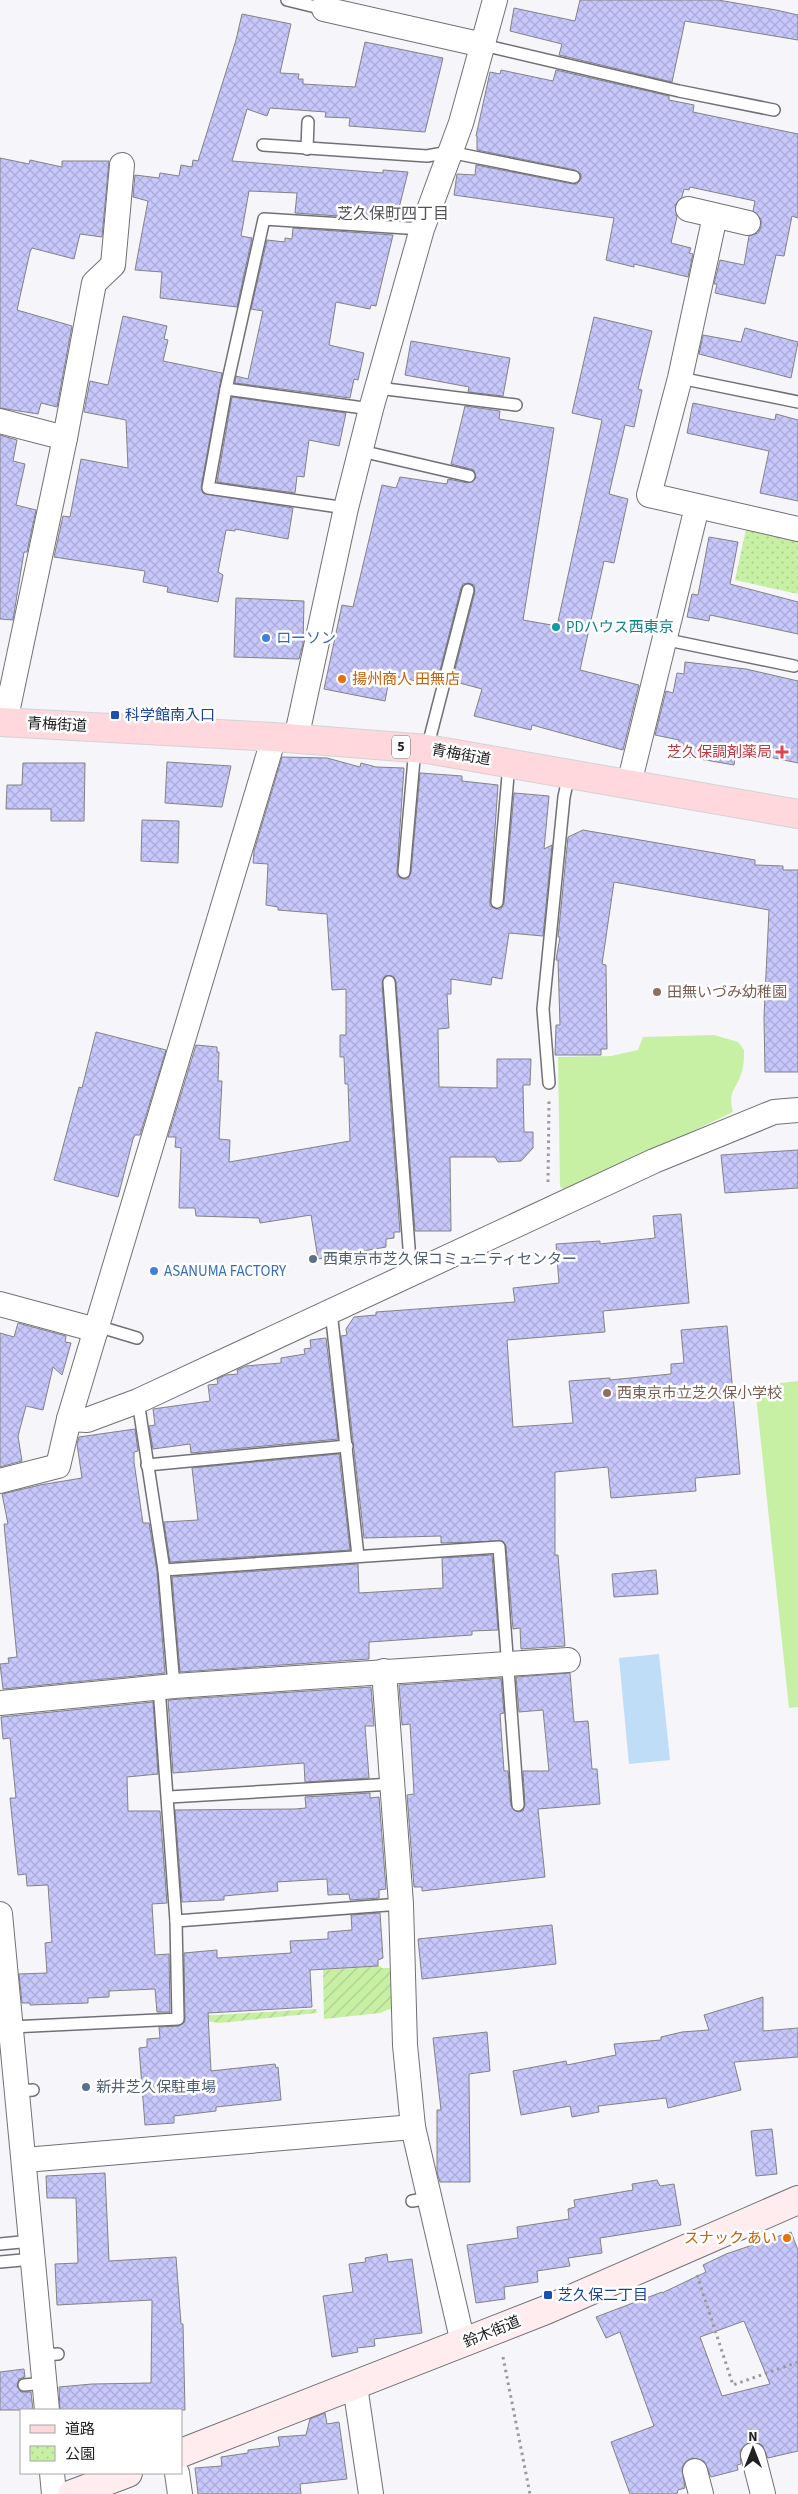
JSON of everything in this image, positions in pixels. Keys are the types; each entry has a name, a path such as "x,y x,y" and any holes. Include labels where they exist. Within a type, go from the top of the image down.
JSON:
{"main road":[{"name":"青梅街道","path":"2,722 285,738 421,749 798,814"},
{"name":"鈴木街道","path":"182,2453 463,2343 499,2337 688,2248 798,2200"},
{"path":"72,2494 125,2474"}],"street":[{"path":"0,1481 58,1466 69,1419 96,1328 285,738 422,229 461,123 495,0"},
{"path":"325,5 483,45"},
{"path":"2,722 66,438 94,283 113,265 122,165"},
{"path":"688,209 748,223"},
{"path":"715,216 680,378 649,495 798,528"},
{"path":"0,421 66,438"},
{"path":"630,784 698,507"},
{"path":"69,1419 87,1420 138,1401 654,1161 774,1112 798,1110"},
{"path":"0,1304 96,1328"},
{"path":"0,1703 166,1687 509,1662 568,1660"},
{"path":"384,1671 401,1904 398,2018 401,2077 413,2127 421,2199 463,2343"},
{"path":"0,1914 11,2027 25,2091 24,2160 32,2250 50,2354 34,2384 46,2409"},
{"path":"24,2160 413,2127"},
{"path":"355,2386 371,2494"},
{"path":"753,2454 763,2494"},
{"path":"695,2471 701,2494"},
{"path":"52,2474 54,2494"},
{"path":"177,2474 180,2494"}],"lane":[{"path":"287,0 325,5"},
{"path":"483,45 678,91 774,110"},
{"path":"307,149 308,122"},
{"path":"263,145 427,156 450,152 574,177"},
{"path":"346,508 208,488 226,389 264,219 422,229"},
{"path":"680,378 798,402"},
{"path":"226,389 516,406"},
{"path":"361,451 469,476"},
{"path":"404,872 421,749 468,590"},
{"path":"664,640 794,666"},
{"path":"497,902 509,764"},
{"path":"549,1083 543,1009 564,797 569,774"},
{"path":"389,982 411,1274"},
{"path":"331,1311 358,1556"},
{"path":"96,1328 137,1338"},
{"path":"11,2027 178,2019 176,1921 169,1797 164,1570 138,1401"},
{"path":"147,1465 347,1446"},
{"path":"164,1570 499,1547 509,1662 518,1805"},
{"path":"169,1797 393,1784"},
{"path":"176,1921 401,1904"},
{"path":"0,2244 32,2250"},
{"path":"0,2262 32,2250"}],"path":[{"path":"549,1083 549,1210"},
{"path":"688,2248 733,2385 798,2362"},
{"path":"499,2337 530,2494"}],"green space":[{"path":"747,525 798,537 798,594 735,580"},
{"path":"714,1035 738,1042 744,1050 742,1071 731,1099 733,1112 567,1191 560,1187 558,1057 611,1056 638,1050 643,1037"},
{"path":"798,1381 798,1707 789,1708 755,1386"},
{"path":"381,1966 381,1968 390,1968 392,2008 380,2013 324,2019 323,1970"},
{"path":"316,2009 317,2013 220,2023 205,2021 198,2016"}],"water":[{"path":"659,1654 670,1760 629,1764 619,1658"}],"building":[{"path":"580,0 718,0 776,10 798,15 798,40 685,21 672,82 559,55 562,44 510,31 514,8 575,21"},
{"path":"242,14 291,24 280,73 299,74 298,79 303,79 303,84 355,87 365,42 443,58 425,132 349,126 350,118 325,117 326,112 270,108 267,116 247,109 232,161 383,173 383,170 408,172 396,220 295,213 297,193 249,191 241,236 252,238 237,307 160,298 162,272 135,270 148,201 133,197 135,175 159,178 160,173 179,176 181,165 192,167 193,160 198,161 236,40"},
{"path":"501,70 553,81 556,70 669,96 669,100 694,105 693,112 798,134 798,218 792,216 784,256 776,255 765,304 715,293 717,284 714,284 720,260 744,265 749,236 758,233 761,227 761,219 753,211 755,201 690,187 689,190 684,189 682,197 675,205 677,217 671,243 691,248 689,253 693,254 688,277 634,264 634,267 606,260 614,218 454,195 457,174 475,175 476,165 573,184 577,184 581,179 581,174 575,170 477,150 476,136 490,72 500,74"},
{"path":"0,158 29,164 30,160 62,167 62,161 109,161 102,237 80,234 74,259 32,248 30,252 17,310 72,326 57,407 41,403 38,414 0,408"},
{"path":"293,228 393,235 376,306 371,305 370,309 336,302 329,345 364,353 358,380 354,379 350,398 235,383 236,376 248,379 263,311 251,309 267,240 285,242 285,238 292,239"},
{"path":"123,316 167,326 164,339 168,340 163,361 222,373 201,487 203,493 293,508 288,539 235,529 235,531 226,530 218,572 223,575 218,602 167,592 168,587 143,582 145,571 54,557 63,516 70,517 81,459 128,468 126,420 84,412 90,381 108,385"},
{"path":"594,317 652,331 638,389 642,390 634,427 625,425 609,494 628,499 614,563 604,561 580,670 639,685 623,750 532,725 531,730 474,716 482,689 452,681 475,592 474,585 469,583 463,584 461,588 438,678 435,677 433,685 390,675 385,701 324,689 342,605 353,607 382,485 396,488 400,477 447,484 448,479 468,483 476,478 474,470 451,464 465,406 500,411 499,419 554,428 523,620 557,626 602,420 572,413"},
{"path":"745,328 798,342 791,378 699,354 703,335 741,342"},
{"path":"411,341 510,358 503,396 468,392 469,387 405,375"},
{"path":"232,397 346,413 339,446 309,440 304,477 297,476 295,493 217,482"},
{"path":"693,403 775,420 776,414 798,420 798,501 760,493 769,451 687,433"},
{"path":"0,435 17,440 13,461 25,464 16,505 36,510 27,552 24,552 13,620 0,619"},
{"path":"709,537 738,542 730,584 798,602 798,634 710,615 709,621 687,617 692,594 698,595"},
{"path":"236,598 304,601 303,644 299,659 234,657"},
{"path":"685,662 746,669 798,681 798,763 736,750 734,765 677,755 679,740 655,735 666,691 673,693 677,673 684,674"},
{"path":"282,757 327,758 360,767 361,763 376,767 404,768 397,871 397,876 403,879 408,879 411,873 420,773 462,776 462,781 498,785 490,901 490,906 496,909 501,909 504,903 514,793 549,796 544,849 552,845 543,936 509,933 502,979 492,977 491,985 451,979 451,994 447,994 449,1028 438,1029 439,1087 497,1088 497,1059 531,1059 530,1085 523,1085 524,1132 533,1132 533,1148 521,1161 498,1162 495,1157 450,1157 451,1231 415,1231 396,981 393,976 385,976 382,983 400,1232 394,1232 394,1238 386,1239 386,1247 318,1259 311,1215 260,1223 259,1218 196,1216 195,1208 179,1208 181,1148 175,1147 176,1137 168,1137 196,1045 217,1047 217,1052 219,1052 218,1081 222,1081 219,1139 230,1140 229,1162 350,1141 348,1084 345,1084 344,1057 340,1057 340,1035 346,1035 346,989 332,990 327,914 278,910 278,907 266,905 268,864 253,863 254,851"},
{"path":"167,762 231,766 222,807 165,803"},
{"path":"23,763 85,763 84,821 51,821 51,809 6,809 7,785 22,785"},
{"path":"142,820 179,821 178,863 141,861"},
{"path":"583,830 755,860 755,865 783,866 783,870 798,870 798,1072 765,1072 764,1017 769,910 614,882 602,964 606,965 607,1049 601,1049 601,1055 555,1055 556,1025 560,1025 558,960 556,960 560,937 558,937 568,837"},
{"path":"96,1032 166,1050 140,1135 135,1135 133,1139 118,1197 54,1180 79,1087 82,1088"},
{"path":"798,1150 798,1188 725,1193 721,1155"},
{"path":"681,1214 689,1303 603,1311 605,1332 507,1340 513,1427 573,1423 569,1381 610,1378 610,1380 671,1374 671,1364 684,1363 681,1330 727,1326 740,1474 695,1478 696,1491 611,1498 608,1467 555,1472 555,1555 558,1555 565,1646 521,1649 520,1628 513,1629 506,1546 503,1541 441,1543 441,1536 364,1538 341,1336 347,1335 346,1329 354,1317 376,1315 376,1312 515,1302 513,1288 559,1283 556,1244 600,1241 600,1244 655,1238 653,1216"},
{"path":"18,1323 66,1336 65,1342 71,1343 62,1375 53,1367 43,1410 26,1406 18,1436 22,1461 0,1467 0,1333 14,1337"},
{"path":"326,1338 338,1439 191,1453 190,1444 153,1449 149,1426 155,1425 153,1409 210,1401 208,1385 218,1384 217,1379 226,1375 238,1374 237,1370 246,1366 281,1363 281,1358 305,1354 304,1349 311,1348 310,1340"},
{"path":"135,1429 138,1451 134,1452 134,1462 143,1523 149,1523 157,1571 165,1673 3,1689 0,1664 9,1663 8,1658 17,1657 4,1524 8,1524 2,1494 82,1478 77,1444 79,1437"},
{"path":"339,1454 350,1550 170,1562 164,1522 198,1520 192,1468"},
{"path":"492,1555 498,1630 472,1631 472,1635 369,1642 369,1659 180,1672 172,1577 358,1564 359,1593 443,1588 442,1558"},
{"path":"656,1570 658,1594 614,1597 612,1574"},
{"path":"570,1673 574,1722 588,1721 592,1769 597,1769 600,1804 538,1809 545,1877 422,1891 422,1887 414,1887 407,1795 414,1794 410,1724 402,1725 399,1685 501,1678 504,1713 500,1714 504,1771 508,1771 511,1806 518,1812 523,1811 525,1805 523,1771 549,1771 543,1710 519,1712 516,1677"},
{"path":"371,1687 374,1726 365,1726 369,1778 305,1782 304,1763 173,1773 168,1700"},
{"path":"153,1702 158,1774 127,1777 128,1811 160,1811 167,1903 152,1904 155,1955 169,1954 170,2012 157,2012 155,1989 109,1991 109,1997 88,1998 88,2003 30,2005 30,2003 22,2003 19,1974 47,1973 45,1943 52,1942 48,1885 27,1886 26,1874 18,1875 10,1798 16,1798 10,1738 3,1739 1,1717"},
{"path":"370,1793 370,1798 379,1797 386,1889 379,1890 379,1898 350,1900 349,1894 328,1895 327,1879 277,1882 278,1891 224,1896 224,1900 182,1902 175,1810 295,1809 306,1808 305,1797"},
{"path":"380,1913 383,1958 378,1960 378,1966 310,1970 312,2007 208,2013 211,2071 275,2064 276,2068 278,2067 281,2100 216,2107 216,2111 174,2116 174,2123 145,2125 139,2048 147,2047 147,2039 160,2038 159,2027 179,2026 185,2022 184,1953 217,1950 217,1958 291,1953 290,1941 328,1939 328,1932 352,1930 351,1915"},
{"path":"552,1925 556,1964 422,1979 418,1939"},
{"path":"763,1997 763,2031 798,2028 798,2057 734,2062 741,2090 668,2108 666,2098 598,2106 599,2112 572,2117 570,2106 521,2115 513,2071 566,2061 567,2065 616,2055 614,2044 661,2040 661,2037 682,2032 709,2030 704,2015"},
{"path":"487,2032 490,2071 469,2074 470,2182 440,2182 437,2172 437,2110 441,2110 433,2038"},
{"path":"772,2129 777,2174 756,2176 751,2131"},
{"path":"105,2173 109,2261 176,2257 181,2324 183,2324 185,2410 60,2409 59,2387 92,2384 151,2383 152,2300 57,2305 55,2264 78,2263 76,2198 47,2198 46,2176"},
{"path":"657,2180 660,2186 674,2184 681,2225 600,2238 602,2253 568,2258 570,2266 537,2271 538,2282 504,2287 505,2299 476,2303 467,2245 518,2238 517,2227 569,2219 568,2209 575,2207 574,2200 633,2190 632,2184"},
{"path":"791,2232 798,2250 798,2451 768,2458 762,2445 756,2442 749,2442 740,2451 741,2464 737,2465 738,2470 711,2477 704,2461 692,2458 686,2461 682,2467 685,2488 678,2490 677,2494 630,2494 611,2442 654,2426 620,2332 606,2338 596,2317 662,2293 706,2272 703,2265 726,2254","holes":["744,2321 770,2384 722,2396 700,2337"]},
{"path":"387,2254 388,2262 412,2259 422,2333 374,2339 375,2346 357,2348 358,2352 332,2357 323,2296 353,2292 349,2264 366,2262 365,2258"},
{"path":"24,2369 25,2377 19,2379 17,2386 21,2392 31,2392 33,2409 0,2410 0,2372"},
{"path":"325,2413 327,2424 339,2422 347,2479 300,2484 301,2494 198,2494 195,2468 222,2466 221,2457 248,2453 248,2450 280,2446 278,2437 306,2435 310,2419"}],"place":[{"name":"PDハウス西東京","path":"556,627"},
{"name":"ローソン","path":"266,638"},
{"name":"揚州商人 田無店","path":"342,679"},
{"name":"科学館南入口","path":"115,715"},
{"name":"芝久保調剤薬局","path":"782,752"},
{"name":"田無いづみ幼稚園","path":"657,992"},
{"name":"西東京市芝久保コミュニティセンター","path":"313,1259"},
{"name":"ASANUMA FACTORY","path":"154,1271"},
{"name":"西東京市立芝久保小学校","path":"607,1393"},
{"name":"新井芝久保駐車場","path":"86,2087"},
{"name":"スナック あい","path":"787,2238"},
{"name":"芝久保二丁目","path":"548,2295"}],"district":[{"name":"芝久保町四丁目","path":"393,214"}]}
